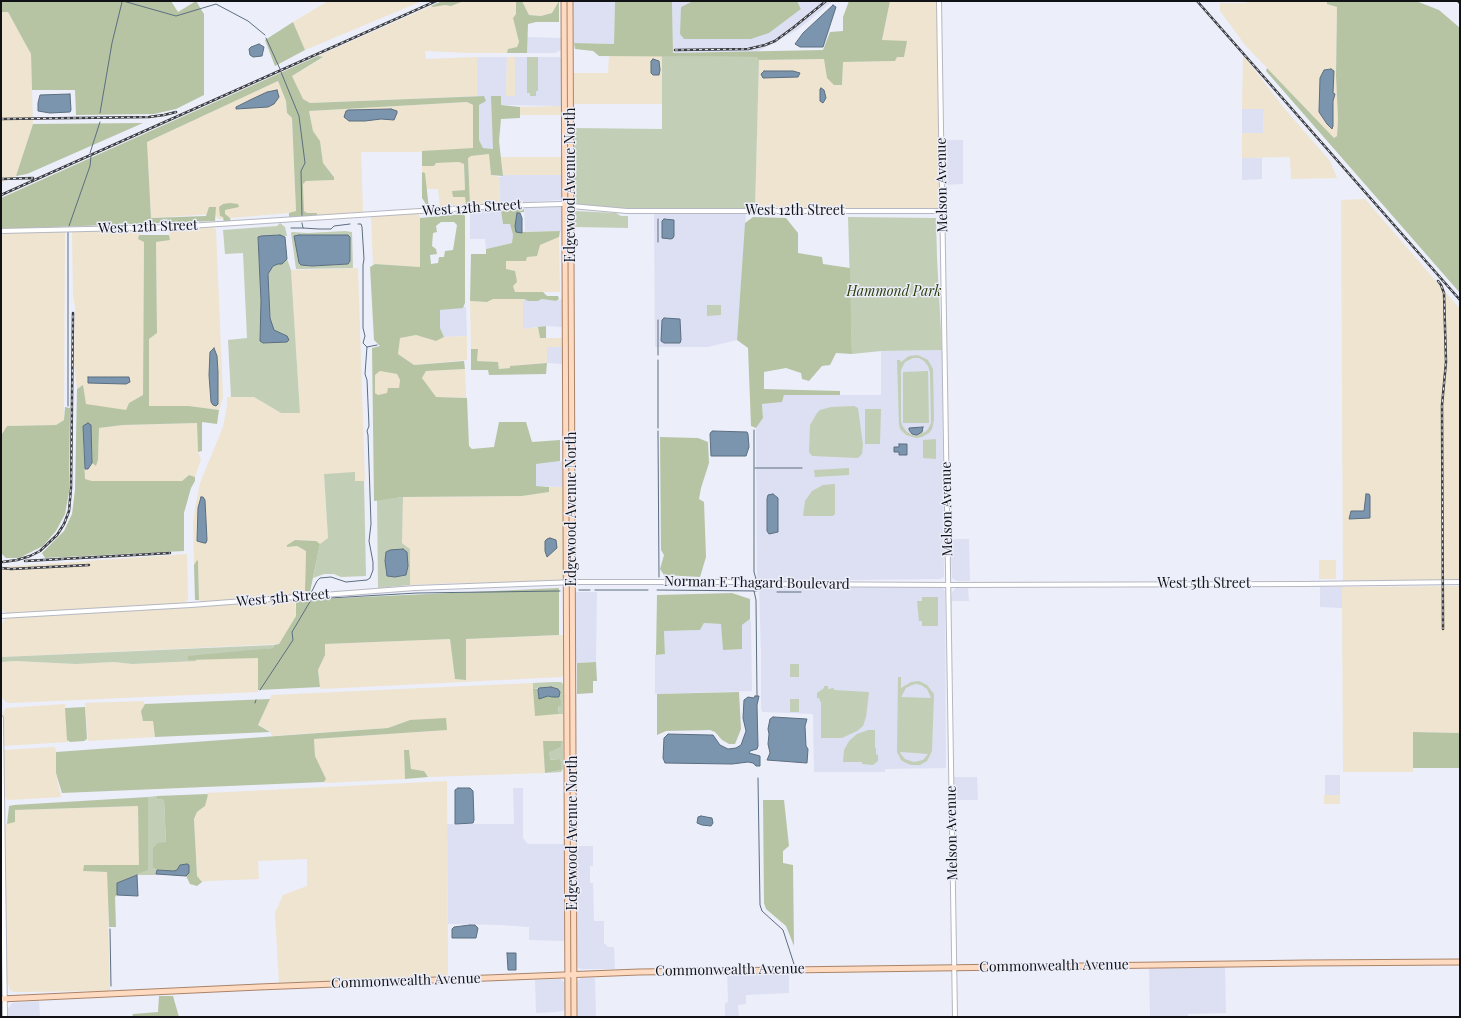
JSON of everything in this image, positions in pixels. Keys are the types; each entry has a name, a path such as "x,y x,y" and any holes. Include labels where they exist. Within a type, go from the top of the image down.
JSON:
{"main road":[{"name":"Edgewood Avenue North","path":"564,1 568,1017"},
{"name":"Edgewood Avenue North","path":"570,1 574,1017"},
{"name":"Commonwealth Avenue","path":"3,999 568,974 954,967 1460,962"}],"street":[{"name":"Melson Avenue","path":"939,1 955,1017"},
{"name":"West 12th Street","path":"1,231 180,227 497,206 564,204 571,206 634,211 942,211"},
{"name":"Norman E Thagard Boulevard","path":"566,583 735,582 770,584 948,584"},
{"name":"West 5th Street","path":"948,584 1304,584 1460,582"},
{"name":"West 5th Street","path":"1,616 191,605 415,588 566,583"},
{"path":"1,718 3,999 5,1017"}],"shaded area":[{"path":"328,1 422,1 305,50 293,22"},
{"path":"464,1 516,1 516,14 513,18 519,42 517,47 508,49 507,53 425,51 426,59 477,57 477,96 310,103 303,100 292,76 323,58 318,56 431,6 451,6"},
{"path":"522,1 559,1 552,13 541,16 529,15"},
{"path":"573,1 615,1 614,44 573,43"},
{"path":"672,1 693,1 681,7 751,39 769,33 801,9 797,1 833,1 797,30 757,52 673,53"},
{"path":"890,1 938,1 940,188 938,208 755,209 759,60 825,59 842,85 843,62 895,61 882,40"},
{"path":"1246,1 1327,1 1327,4 1337,7 1336,76 1338,119 1337,136 1334,138 1245,45 1220,11 1220,3 1246,3"},
{"path":"1,12 8,12 31,54 33,124 16,176 1,183"},
{"path":"527,37 561,38 561,50 555,53 527,53"},
{"path":"1243,55 1284,108 1330,161 1337,178 1291,179 1290,157 1242,158 1242,133 1263,133 1264,109 1242,109"},
{"path":"609,56 662,56 662,104 573,104 573,73 608,73"},
{"path":"477,57 507,57 506,96 515,95 515,57 527,57 527,93 530,93 531,96 538,91 538,57 559,57 561,59 561,106 501,105 493,149 483,148 479,140 479,105 484,96 477,96"},
{"path":"507,57 515,57 515,96 506,96"},
{"path":"278,81 286,101 287,113 292,118 296,212 219,219 213,214 151,218 147,142"},
{"path":"467,102 473,105 474,148 417,152 361,152 363,213 317,216 317,213 307,213 304,211 303,184 306,181 333,180 334,176 323,163 320,141 313,131 309,111","holes":["348,110 367,110 394,120 381,119"]},
{"path":"561,106 561,115 520,115 520,107"},
{"path":"1264,108 1263,133 1242,133 1242,109"},
{"path":"943,140 963,140 963,184 943,185"},
{"path":"489,154 491,175 499,177 500,204 475,206 470,204 468,158 471,156"},
{"path":"501,157 561,157 561,175 503,175"},
{"path":"1242,158 1262,158 1262,179 1242,180"},
{"path":"459,162 464,164 465,190 452,191 465,196 466,205 440,208 438,189 426,189 425,173 422,172 422,166 434,166 436,163"},
{"path":"503,175 561,175 561,200 500,204 499,177"},
{"path":"1365,199 1460,309 1460,580 1343,581 1341,200"},
{"path":"524,206 561,207 561,231 525,231"},
{"path":"500,207 503,224 510,224 513,235 512,243 486,249 485,239 470,239 470,211 471,209"},
{"path":"418,213 420,218 420,267 373,265 371,216"},
{"path":"654,213 746,213 737,340 708,347 655,347"},
{"path":"213,227 216,230 223,397 219,410 189,406 149,407 149,339 157,333 156,242 169,240 170,229"},
{"path":"141,230 138,239 144,241 143,395 129,403 126,411 85,404 83,385 77,389 74,363 75,306 73,296 72,231"},
{"path":"65,231 64,420 56,425 7,426 2,434 1,237 4,233 9,232"},
{"path":"559,237 560,292 515,292 506,270 506,261 526,261 526,257 540,245"},
{"path":"358,268 365,481 355,481 355,473 324,474 328,539 320,544 316,541 295,540 287,545 287,547 297,546 306,551 305,591 301,594 201,602 199,600 198,561 196,561 194,565 193,524 195,508 200,483 223,427 227,397 254,397 281,413 300,412 291,270"},
{"path":"493,299 523,299 523,329 538,327 540,338 562,338 562,347 547,347 547,363 511,366 510,368 499,369 498,362 477,361 478,349 471,349 470,301 487,302"},
{"path":"523,299 528,301 538,301 542,299 556,301 562,299 562,327 546,326 522,329"},
{"path":"466,307 467,336 444,337 440,328 440,310"},
{"path":"416,335 436,341 444,337 467,336 467,360 414,365 398,354 399,338"},
{"path":"547,347 562,347 562,364 547,363"},
{"path":"942,350 944,577 940,579 757,581 756,428 763,418 762,404 782,402 784,395 881,395 881,351"},
{"path":"465,369 467,398 435,397 422,378 426,371"},
{"path":"380,371 397,374 400,380 399,388 388,388 388,393 378,395 375,393 375,375"},
{"path":"197,423 198,452 201,459 195,477 189,475 182,481 92,481 85,479 85,469 88,469 92,463 96,466 98,460 99,428 123,425"},
{"path":"562,462 563,487 536,486 536,464"},
{"path":"549,487 563,487 563,577 561,581 410,585 410,549 402,543 403,497 522,496 549,492","holes":["547,539 555,539 556,550 547,556"]},
{"path":"950,539 969,539 970,581 957,581 952,578"},
{"path":"187,554 188,599 185,603 8,614 2,610 1,567"},
{"path":"1319,560 1336,560 1336,579 1319,579"},
{"path":"759,586 939,587 944,589 946,768 885,769 885,772 814,772 813,714 762,712 761,710"},
{"path":"1460,586 1460,733 1413,732 1413,772 1343,772 1342,587"},
{"path":"957,587 968,587 969,601 951,601 952,592"},
{"path":"1320,587 1342,587 1342,608 1320,607"},
{"path":"575,592 597,592 596,662 575,663"},
{"path":"295,598 296,616 279,644 2,657 1,626 4,620 8,618"},
{"path":"750,619 752,691 655,694 655,655 665,654 664,631 700,630 704,623 742,625"},
{"path":"563,635 562,677 321,689 320,687 318,670 325,655 325,644 450,639 455,679 466,680 466,639"},
{"path":"259,658 258,692 9,703 2,698 2,662 15,661 76,664 114,662 132,664 196,661 196,659"},
{"path":"533,683 535,715 564,714 564,741 544,741 545,773 428,777 424,771 411,769 409,750 404,750 405,779 326,783 324,782 326,779 315,756 314,739 446,730 410,720 388,728 272,736 270,731 258,725 271,695"},
{"path":"143,701 145,704 141,711 153,721 155,737 88,741 85,703"},
{"path":"65,704 68,742 3,746 3,714 6,708"},
{"path":"55,747 56,773 61,797 6,799 4,792 3,750"},
{"path":"1325,775 1340,775 1340,795 1325,795"},
{"path":"954,777 977,777 978,800 954,800"},
{"path":"447,781 448,976 279,983 275,913 283,895 307,886 307,859 258,861 259,879 202,882 197,876 194,819 197,812 205,806 208,795 207,793"},
{"path":"513,788 523,788 523,838 528,844 564,844 564,941 529,940 529,927 448,924 447,824 514,824"},
{"path":"1324,795 1340,795 1340,804 1324,804"},
{"path":"138,806 140,865 84,865 83,871 107,872 110,991 14,992 10,990 7,980 5,824 15,822 15,810"},
{"path":"576,846 593,846 593,866 590,866 590,883 593,883 594,921 604,921 604,944 607,945 607,947 614,947 615,969 581,969 577,967"},
{"path":"1225,967 1226,1013 1188,1014 1188,1017 1150,1017 1149,968"},
{"path":"789,972 789,993 746,995 746,1004 738,1005 739,1017 725,1017 725,1003 728,1002 727,973"},
{"path":"581,978 595,978 596,1016 602,1017 577,1017 577,982"},
{"path":"560,979 565,983 565,1009 563,1011 536,1013 535,980"},
{"path":"39,1001 40,1017 8,1017 8,1009 12,1003"}],"green space":[{"path":"171,1 178,12 196,1 204,14 204,95 176,109 154,114 76,115 75,90 32,90 31,54 8,12 1,12 1,2"},
{"path":"442,1 464,1 451,6 431,6"},
{"path":"516,1 522,1 529,15 541,16 552,13 559,1 559,22 536,22 528,24 527,53 507,53 508,49 517,47 519,42 513,18 516,14"},
{"path":"615,1 672,1 673,53 823,50 830,32 843,31 843,17 849,1 890,1 882,40 907,41 904,57 897,57 895,61 843,62 842,85 834,85 827,78 824,59 759,60 756,57 599,56 593,51 575,49 574,43 614,44"},
{"path":"693,1 797,1 801,9 769,33 751,39 684,39 680,34 681,7"},
{"path":"1327,1 1416,1 1439,10 1460,28 1460,293 1266,71 1267,68 1334,138 1337,136 1337,7 1327,4"},
{"path":"293,22 305,50 275,66 265,40"},
{"path":"318,56 323,57 292,76 303,99 310,103 484,96 486,101 479,105 479,140 483,148 493,149 491,96 501,96 501,105 520,107 520,118 501,119 499,141 503,176 491,175 489,154 471,156 468,158 470,204 466,205 465,197 453,197 452,191 465,190 464,164 459,162 436,163 434,166 422,166 422,151 473,148 473,105 467,102 309,111 313,131 320,141 323,163 334,177 334,180 306,181 303,184 304,211 307,213 317,213 317,216 289,217 289,213 296,211 292,118 287,113 286,101 278,81 147,142 151,218 206,216 209,207 216,207 215,221 1,229 1,198"},
{"path":"662,56 756,57 759,60 755,209 627,209 583,206 573,202 573,128 662,129"},
{"path":"527,57 538,57 538,91 536,91 536,96 530,96 530,93 527,93"},
{"path":"143,123 27,174 16,176 33,124"},
{"path":"422,172 425,173 429,209 422,198"},
{"path":"223,204 238,204 239,207 225,210 225,214 230,218 231,222 224,222 223,217 220,216 219,207"},
{"path":"524,209 524,212 517,213 517,232 560,231 559,237 540,245 537,256 527,257 526,261 506,261 506,269 515,271 517,282 513,286 515,292 543,292 547,296 558,296 559,299 556,301 542,299 538,301 528,301 524,299 493,299 487,302 470,301 471,254 486,254 486,249 512,243 513,235 510,224 503,224 501,211"},
{"path":"575,211 616,213 621,216 628,216 628,228 575,227"},
{"path":"463,214 465,216 465,303 463,308 440,310 440,328 444,337 436,341 416,335 400,338 398,354 414,365 464,361 465,369 426,371 422,378 436,397 467,398 469,446 472,449 494,447 499,422 526,422 532,442 560,440 560,461 536,464 536,486 549,487 549,492 522,496 403,497 374,501 372,348 380,346 374,340 370,267 375,264 420,267 420,218","holes":["441,222 454,222 457,225 453,250 445,251 444,257 439,257 438,263 431,264 430,255 437,254 436,249 432,246 433,233 437,232 436,226","380,371 397,374 400,380 399,388 388,388 387,393 378,395 375,393 375,375"]},
{"path":"753,217 786,218 798,233 798,253 822,257 823,264 850,268 852,354 836,353 830,365 822,366 809,381 802,379 801,373 786,368 764,372 764,389 840,391 840,395 784,395 782,402 762,404 763,418 756,428 751,426 748,348 737,340 745,223"},
{"name":"Hammond Park","path":"848,217 936,218 942,350 881,351 852,354"},
{"path":"280,223 285,227 287,236 261,236 258,238 261,340 263,343 286,341 283,334 274,330 272,327 270,318 268,274 273,266 282,264 287,259 291,270 300,413 281,413 254,397 231,397 228,340 247,338 243,253 225,254 223,230 277,226"},
{"path":"352,232 353,268 296,269 291,233","holes":["299,235 305,236 348,264 312,266 301,265 294,238 295,236"]},
{"path":"139,235 169,235 170,240 156,242 157,333 149,339 149,406 189,406 219,410 217,424 202,422 202,451 198,452 197,423 123,425 99,428 98,460 96,466 92,463 91,425 83,427 85,479 92,481 182,481 189,475 195,477 184,513 184,551 45,558 42,553 64,531 72,514 75,490 77,389 83,385 86,404 126,410 129,403 143,395 144,242 138,239"},
{"path":"707,305 721,305 721,315 707,316"},
{"path":"546,326 546,338 540,338 538,327"},
{"path":"471,349 478,349 477,361 498,362 499,369 510,368 510,366 547,363 546,374 489,375 488,370 471,370"},
{"path":"918,355 928,360 933,369 934,420 932,429 929,433 922,437 916,438 906,435 900,429 899,424 897,360 900,360 901,362 909,356","holes":["913,358 919,358 928,366 930,372 931,423 925,432 912,435 906,431 901,421 901,370 905,362"]},
{"path":"928,371 929,423 903,423 903,372"},
{"path":"854,406 858,408 863,445 862,454 858,458 812,456 809,452 810,425 817,413 820,410 831,407"},
{"path":"65,407 70,408 69,492 65,514 56,531 43,546 19,558 6,558 2,554 2,434 7,426 56,425 64,420"},
{"path":"865,409 881,409 880,444 865,444"},
{"path":"660,437 698,438 708,442 709,463 699,499 704,502 706,557 700,577 664,575 660,569 664,555 661,550"},
{"path":"936,439 936,459 923,458 923,440"},
{"path":"849,468 849,475 815,477 814,470"},
{"path":"355,472 355,481 364,481 366,576 341,577 334,574 324,574 313,578 320,544 328,538 324,474"},
{"path":"835,484 835,514 833,516 803,516 805,501 812,491 823,485"},
{"path":"403,497 402,543 410,549 410,585 378,588 377,500","holes":["407,552 407,572 404,576 389,577 386,574 385,554"]},
{"path":"295,540 316,541 320,544 310,592 305,591 306,551 297,546 287,547 287,545"},
{"path":"197,560 199,600 195,600 194,565"},
{"path":"559,588 559,635 466,639 466,680 455,679 450,639 325,644 325,655 318,670 320,687 258,690 258,658 188,660 188,656 273,648 274,645 279,644 296,616 296,600"},
{"path":"732,593 750,599 750,619 742,625 742,649 723,650 721,624 704,623 700,630 664,631 665,654 656,655 657,595"},
{"path":"922,597 938,597 938,626 922,626 922,621 919,621 917,601 922,601"},
{"path":"274,645 273,648 188,660 196,659 196,661 132,664 114,662 76,664 15,661 2,662 2,657"},
{"path":"596,662 597,681 593,681 593,693 577,694 577,663"},
{"path":"790,664 799,664 799,677 790,677"},
{"path":"898,677 901,677 901,688 911,682 919,681 927,685 934,694 932,751 927,761 920,765 911,765 906,763 901,760 897,752","holes":["916,684 927,689 931,698 901,697 906,688","901,752 928,754 923,760 914,762 905,759 900,753"]},
{"path":"561,682 563,684 563,714 559,714 558,706 561,700 558,689 551,687 533,689 533,683"},
{"path":"824,686 828,686 828,689 834,688 834,690 869,692 866,717 863,726 857,731 842,738 821,738 821,703 819,698 817,698 817,693 824,688"},
{"path":"533,689 538,689 538,697 559,697 561,700 561,705 558,707 559,714 535,716"},
{"path":"739,692 741,729 735,744 729,744 722,740 715,732 710,730 666,731 657,735 657,694"},
{"path":"270,699 258,725 270,732 155,737 153,721 143,721 141,711 145,704"},
{"path":"790,699 799,699 799,712 790,712"},
{"path":"85,707 87,739 84,741 70,742 67,740 65,708"},
{"path":"446,718 447,730 314,739 315,756 326,779 324,782 62,793 56,773 56,752 388,728 410,720"},
{"path":"868,730 875,730 875,748 876,754 878,755 878,761 873,765 862,764 862,762 843,762 844,750 849,741 857,734"},
{"path":"1413,732 1460,733 1460,768 1413,768"},
{"path":"543,741 562,741 561,747 549,752 550,760 559,759 561,762 561,770 545,773"},
{"path":"562,741 563,769 561,772 545,773 561,770 559,759 549,760 549,751 561,747"},
{"path":"404,750 409,750 411,769 424,771 428,777 405,779"},
{"path":"207,794 205,806 197,812 194,819 197,876 202,882 197,886 190,884 186,876 189,872 189,865 180,865 177,870 174,871 157,870 153,868 153,848 158,843 166,842 164,800 157,799 157,796"},
{"path":"157,796 157,799 164,800 166,842 153,868 157,870 157,875 137,875 148,869 148,797"},
{"path":"148,797 148,870 117,883 117,895 115,897 116,927 109,927 107,872 83,871 84,865 139,865 138,806 15,810 15,822 7,824 9,806 14,805"},
{"path":"763,800 784,800 789,846 783,851 783,863 793,865 794,946 786,926 766,909 764,903"},
{"path":"159,996 173,996 179,1017 132,1017 133,1014 158,1012"}],"water":[{"path":"833,5 836,7 823,47 800,47 795,44 803,33"},
{"path":"259,44 264,47 262,56 253,57 250,55 249,49"},
{"path":"653,59 659,61 659,75 653,75 651,73 651,61"},
{"path":"1331,69 1334,71 1333,93 1335,94 1333,101 1332,129 1319,112 1320,78 1324,70"},
{"path":"764,71 793,71 800,73 798,77 763,78 761,74"},
{"path":"821,88 824,90 826,98 823,103 820,101"},
{"path":"277,90 279,97 274,104 268,107 236,109 236,107 267,92"},
{"path":"70,94 70,112 50,113 38,111 40,95"},
{"path":"391,109 397,111 394,120 381,119 349,121 344,117 346,111 348,110"},
{"path":"517,213 520,213 522,218 522,233 516,232 515,226"},
{"path":"664,219 674,220 674,236 671,239 662,238 662,221"},
{"path":"280,235 285,237 287,259 282,264 273,266 268,274 270,318 274,330 287,336 289,340 287,342 263,343 260,341 261,301 258,237"},
{"path":"348,235 350,237 350,261 348,264 312,266 301,265 299,263 294,236"},
{"path":"664,318 680,319 680,343 664,343 661,341 662,320"},
{"path":"214,348 217,356 218,372 218,404 216,406 211,402 209,375 210,352"},
{"path":"88,377 129,377 130,382 126,384 88,383"},
{"path":"88,423 91,425 92,463 88,469 85,469 83,426"},
{"path":"923,427 922,432 917,435 912,434 909,430 909,428"},
{"path":"713,431 747,432 749,447 746,456 711,456 710,434"},
{"path":"899,444 907,444 907,455 899,455 899,452 894,452 894,447 899,447"},
{"path":"773,494 778,498 778,532 769,534 767,531 767,499 768,495"},
{"path":"1366,494 1369,494 1370,496 1370,518 1349,519 1351,511 1364,511"},
{"path":"201,497 205,500 206,543 197,541 198,508"},
{"path":"550,538 556,540 557,548 547,557 545,551 545,541"},
{"path":"403,549 407,552 408,566 406,575 395,577 387,576 385,561 386,552 390,550"},
{"path":"551,687 558,689 560,692 559,697 548,696 539,699 539,688"},
{"path":"755,696 759,696 757,705 758,746 757,749 750,751 749,753 760,756 760,766 756,766 753,763 748,762 732,764 665,763 663,758 664,738 668,734 713,735 720,745 728,749 736,748 741,745 746,731 743,718 744,700 748,697 754,698"},
{"path":"773,717 807,719 805,726 806,746 808,749 807,763 767,760 770,753 768,744 768,729 770,719"},
{"path":"458,788 470,788 473,791 473,823 455,824 455,790"},
{"path":"701,816 712,818 713,823 711,826 697,823 698,817"},
{"path":"180,865 189,865 189,873 186,876 156,874 157,870 174,871 177,870"},
{"path":"137,875 138,896 117,895 117,883"},
{"path":"475,925 478,928 476,938 452,938 452,929 454,927"},
{"path":"507,953 516,953 516,970 508,970"}],"waterway":[{"path":"123,1 176,16 216,4 248,21 265,35"},
{"path":"100,113 112,43 122,2"},
{"path":"266,38 280,69"},
{"path":"281,72 299,116 305,163 301,171 302,217"},
{"path":"90,153 100,122"},
{"path":"69,226 90,166 91,156"},
{"path":"658,219 658,242"},
{"path":"302,223 303,228 319,229 331,229 334,226 350,224"},
{"path":"311,593 320,578 331,577 346,582 367,580 370,578 373,570 369,541 371,524 367,431 369,426 367,380 365,374 367,347 363,343 365,336 363,328 364,259 362,227 361,224 358,224"},
{"path":"291,228 303,228"},
{"path":"68,232 68,406"},
{"path":"658,320 658,355"},
{"path":"367,347 377,345"},
{"path":"658,360 658,428"},
{"path":"754,430 754,572 756,579"},
{"path":"658,431 659,577"},
{"path":"755,468 802,468"},
{"path":"579,590 590,590"},
{"path":"595,590 648,590"},
{"path":"657,590 757,591"},
{"path":"312,599 417,593 560,591"},
{"path":"754,591 756,600 757,696"},
{"path":"777,592 801,592"},
{"path":"260,690 293,640 292,632 311,600"},
{"path":"758,778 760,905 762,911 783,930 794,964"},
{"path":"110,929 111,986"}],"railway":[{"path":"1,195 436,1"},
{"path":"675,50 748,49 765,45 775,41 826,1"},
{"path":"1197,1 1460,300"},
{"path":"1,119 149,117 176,112"},
{"path":"1,179 33,178"},
{"path":"1438,281 1444,293 1446,362 1442,405 1443,629"},
{"path":"3,562 17,560 40,551 57,535 64,524 69,511 71,488 73,313"},
{"path":"25,561 170,553"},
{"path":"1,568 11,569 89,565"}]}
